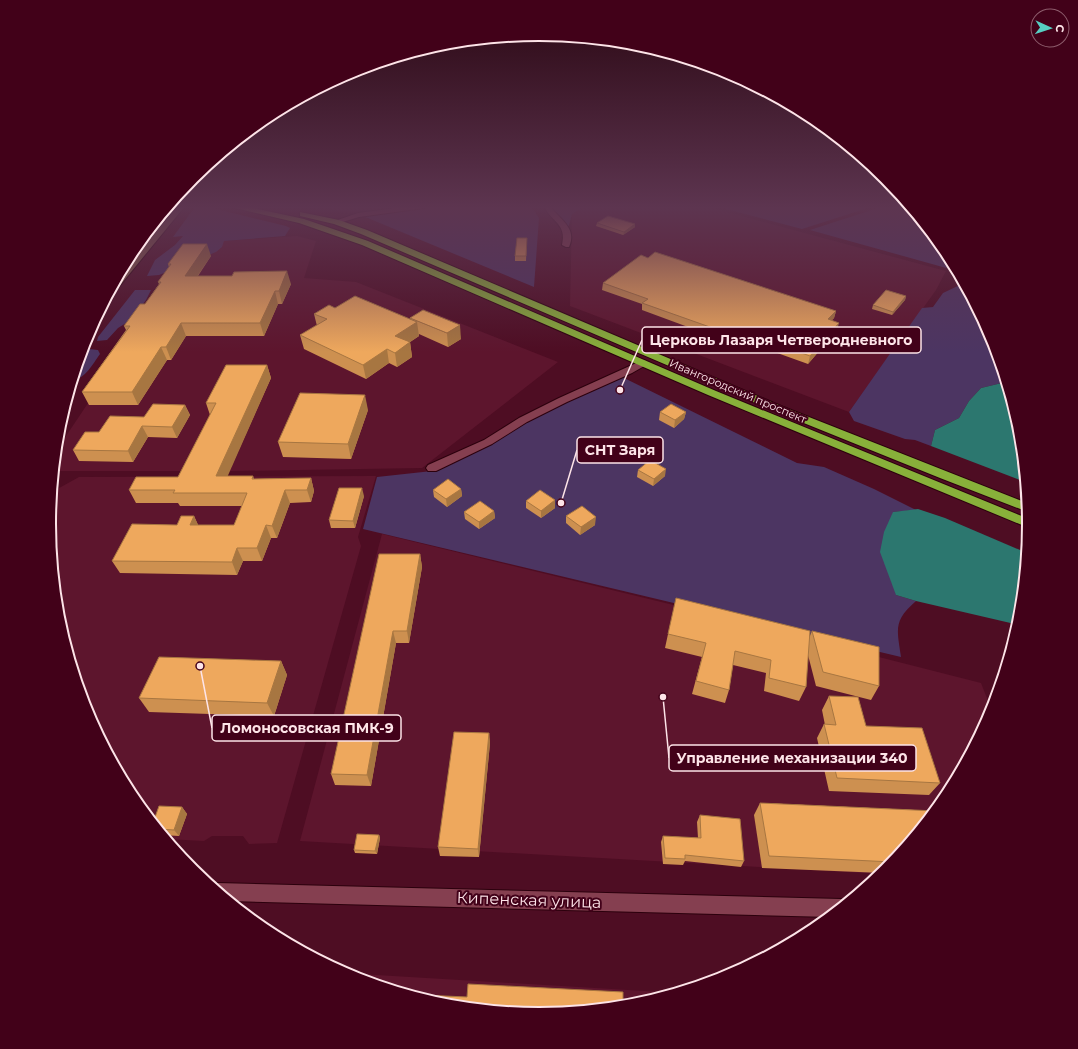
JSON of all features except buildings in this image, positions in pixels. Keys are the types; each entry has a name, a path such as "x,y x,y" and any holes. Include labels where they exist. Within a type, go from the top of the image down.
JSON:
{"highway":[{"name":"Ивангородский проспект","path":"391,255 799,430 1022,521"},
{"name":"Ивангородский проспект","path":"418,255 816,424 1021,505"}],"main road":[{"path":"128,270 141,255"}],"street":[{"path":"432,468 488,442 523,420 629,371 643,363"},
{"name":"Кипенская улица","path":"225,892 833,908"}],"shaded area":[{"path":"162,255 209,255 159,275 147,276 155,260"},
{"path":"187,255 311,255 304,278 356,282 558,362 422,468 230,471 59,471 63,440"},
{"path":"457,255 536,255 534,287"},
{"path":"571,255 886,255 946,271 936,290 849,412 570,306"},
{"path":"899,255 940,255 949,269"},
{"path":"959,285 986,339 1001,383 981,388 969,401 959,418 935,430 931,446 915,440 905,439 854,421 849,412 922,308 933,307 943,293"},
{"path":"135,290 151,290 146,300 131,320 118,328 107,340 97,341 98,337"},
{"path":"89,349 98,350 100,354 85,374 78,378 81,369"},
{"path":"620,376 797,463 824,467 874,489 916,510 893,512 896,595 916,601 903,614 898,626 898,639 901,657 363,529 377,477 432,471 446,466 575,397"},
{"path":"376,476 358,537 361,546 277,843 249,844 243,836 212,836 204,841 172,839 155,819 120,766 92,710 81,680 72,650 60,588 56,524 57,489 79,477"},
{"path":"382,534 690,609 981,683 989,703 973,738 941,793 923,819 903,843 873,873 300,841"},
{"path":"363,974 663,992 602,1004 571,1007 507,1007 445,999 414,992"}],"water":[{"path":"1001,383 1013,430 1020,480 931,446 935,430 959,418 969,401 981,388"},
{"path":"918,509 945,518 1021,551 1018,588 1012,623 896,595 880,552 884,532 893,512"}],"place":[{"name":"Церковь Лазаря Четверодневного","path":"620,390"},
{"name":"СНТ Заря","path":"561,503"},
{"name":"Ломоносовская ПМК-9","path":"200,666"},
{"name":"Управление механизации 340","path":"663,697"}]}
